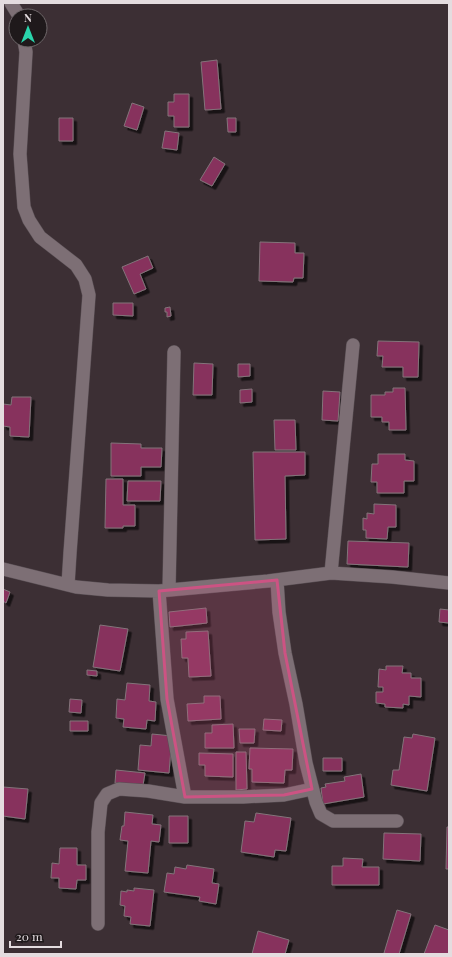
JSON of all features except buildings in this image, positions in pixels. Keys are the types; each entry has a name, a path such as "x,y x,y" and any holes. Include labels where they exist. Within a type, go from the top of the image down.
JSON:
{"street":[{"path":"25,48 20,154 24,207 29,220 40,237 76,265 85,279 89,295 68,585"},
{"path":"331,573 353,345"},
{"path":"174,352 164,590 167,700 185,797"},
{"path":"3,569 68,585 108,590 164,590 277,580 331,573 392,576 449,583"},
{"path":"277,580 285,652 306,763 312,790 321,814 333,821 397,821"},
{"path":"98,924 98,832 101,804 107,794 119,789 148,791 185,797 243,797 284,795 312,790"}],"highlighted area":[{"path":"277,580 285,653 312,789 284,795 185,797 167,699 159,591"}]}
